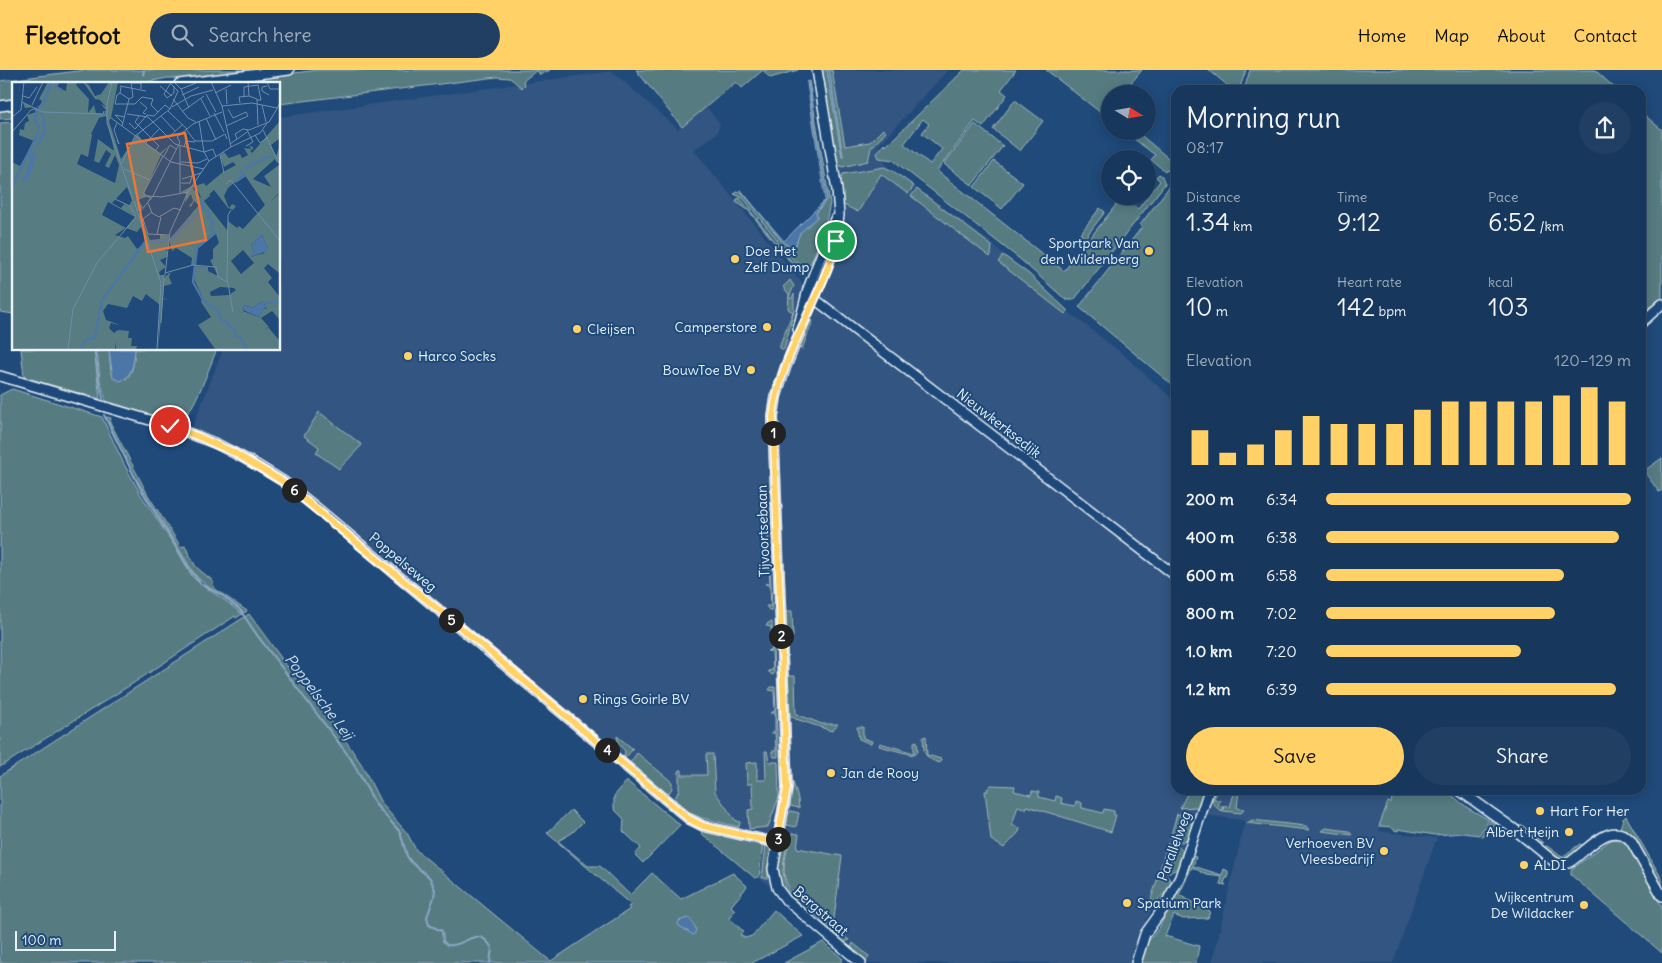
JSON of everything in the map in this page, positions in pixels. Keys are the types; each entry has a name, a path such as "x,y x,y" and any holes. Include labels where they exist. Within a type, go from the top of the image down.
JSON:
{"street":[{"path":"195,82 289,70"},
{"name":"Tijvoortsebaan","path":"777,843 787,788 773,417 779,387 796,340 834,250 839,215 817,70"},
{"name":"Tijvoortsebaan","path":"796,340 808,289 838,207"},
{"name":"Nieuwkerksedijk","path":"808,289 815,298 1171,572"},
{"path":"1646,318 1662,304"},
{"name":"Poppelseweg","path":"0,376 170,426 217,444 257,465 282,481 689,819 703,826 777,843"},
{"name":"Parallelweg","path":"1136,963 1145,934 1168,900 1180,876 1207,795"},
{"path":"1466,795 1553,862 1561,864 1574,860 1608,834 1617,832 1623,834 1631,841 1662,896"},
{"name":"Bergstraat","path":"777,843 773,869 777,888 786,900 861,963"}],"shaded area":[{"path":"826,70 948,70 878,146 887,166 989,241 1060,305 1124,355 1171,397 1171,795 1392,795 1379,831 1437,838 1393,963 1212,963 1245,821 1199,814 1146,921 1133,963 863,963 626,768 295,487 191,431 223,350 280,350 280,117 612,71 678,129 706,106 720,124 717,133 694,150 807,289 821,259 841,179"},
{"path":"827,70 829,70 843,157 842,156"},
{"path":"808,83 827,199 816,212 817,217 800,233 795,246 791,247 783,242 741,191 784,241 825,200"},
{"path":"109,350 135,350 131,371 128,375 121,381 113,378"},
{"path":"688,918 696,929 693,935 678,925 679,921"}],"green space":[{"path":"85,70 264,70 194,79 168,78 147,82 12,82 12,101 0,102 0,81"},
{"path":"318,70 537,70 523,81 525,85 522,88 510,78 497,77 280,104 280,82 234,82"},
{"path":"537,70 550,70 540,75"},
{"path":"636,70 763,70 742,88 736,82 682,127"},
{"path":"763,70 798,70 770,78"},
{"path":"821,70 827,70 842,156 829,70 832,70 845,146 870,142 883,129 886,132 871,148 868,161 842,167 836,163 826,103 828,102"},
{"path":"964,70 1016,70 1001,90 1007,95 983,127 975,121 937,171 1064,271 1116,205 1133,205 1138,209 1141,205 1149,205 1074,300 1066,300 1021,260 893,160 879,158 877,153 884,144 886,146","holes":["923,119 929,124 922,133 942,149 930,164 904,144"]},
{"path":"1046,70 1142,70 1129,85 1101,85 1101,113"},
{"path":"1209,70 1246,70 1241,85 1227,85"},
{"path":"1250,70 1595,70 1612,85 1246,85"},
{"path":"809,81 830,203 825,227 811,263 806,266 795,262 743,198 734,194 741,190 783,242 791,247 795,246 800,233 817,217 816,213 827,199 808,84 806,82"},
{"path":"1015,100 1043,121 1020,151 993,129"},
{"path":"12,108 12,118 0,119 0,109"},
{"path":"1646,116 1662,130 1662,298 1646,312"},
{"path":"12,122 12,314 0,312 0,123"},
{"path":"975,124 1003,146 972,185 944,164"},
{"path":"1136,140 1147,140 1171,160 1171,168 1165,171 1156,164 1156,150 1149,150"},
{"path":"994,161 1023,183 1002,209 974,187"},
{"path":"884,167 914,186 908,194 881,174 858,212 842,204 839,181 843,174"},
{"path":"1159,174 1162,176 1165,184 1156,195 1156,186 1160,181 1156,177"},
{"name":"Sportpark Van den Wildenberg","path":"1171,185 1171,384 1079,307 1142,227 1140,225"},
{"path":"917,189 992,246 990,257 911,196"},
{"path":"740,198 794,264 804,268 801,275 748,210 736,202"},
{"path":"1100,208 1105,212 1085,238 1080,234"},
{"path":"1003,255 1029,274 1068,311 1065,314 998,262"},
{"path":"790,280 794,286 789,297 791,299 794,294 794,311 784,350 780,348 780,344 793,312 788,309 789,294 783,287"},
{"path":"809,319 813,321 802,349 798,347"},
{"path":"21,350 94,350 100,399 24,377"},
{"path":"97,350 109,350 111,373 126,379 132,369 135,350 217,350 192,407 179,421 170,421 106,401 100,380"},
{"path":"12,389 102,417 141,495 192,576 242,614 236,618 235,616 132,684 0,767 0,395"},
{"path":"319,412 362,445 339,469 316,453 319,447 304,436"},
{"path":"106,417 111,418 110,422 148,495 181,547 185,546 196,567 213,581 214,588 247,611 244,613 232,602 204,584 193,572 132,472"},
{"path":"1662,458 1662,490 1659,492 1646,474 1646,470"},
{"path":"761,499 767,499 769,549 765,549 763,546 763,544 768,543 768,531 763,530 767,528 766,503 761,502"},
{"path":"770,559 772,610 769,610 766,606 771,606 770,585 765,584 770,583 769,565 764,564 765,560"},
{"path":"787,611 792,611 793,637 790,637 784,631 784,615"},
{"path":"249,614 287,666 339,731 362,765 381,803 407,833 416,850 551,961 630,909 628,907 631,905 547,833 571,810 583,822 572,833 558,841 588,866 600,866 630,895 652,873 681,899 733,873 747,886 731,906 735,910 729,918 744,931 740,935 745,938 752,936 774,910 803,936 752,963 0,963 0,776"},
{"path":"772,622 774,674 772,675 768,671 773,670 772,652 767,651 772,650 771,627 766,626"},
{"path":"789,676 795,676 796,714 822,724 838,724 832,731 789,715 786,679"},
{"path":"771,687 775,687 778,757 774,757 772,754 772,751 776,751 775,733 771,733 775,731 775,713 770,713 775,711 774,691 769,690"},
{"path":"857,727 863,727 863,738 872,741 871,744 859,739"},
{"path":"617,736 633,749 625,758 625,751 618,743"},
{"path":"926,736 927,755 941,759 940,763 927,757 923,737"},
{"path":"917,741 918,752 913,755 879,746 880,743 914,753 914,742"},
{"path":"765,751 767,751 769,762 778,762 779,797 768,827 749,829 748,810 753,809 752,784 747,784 746,763 757,762 757,780 766,780"},
{"path":"637,753 672,782 672,788 669,793 666,793 630,763"},
{"path":"706,754 713,754 715,792 735,820 740,822 739,827 702,818 690,813 675,801 679,790 679,770 682,770 682,775 707,775"},
{"path":"626,782 680,825 643,863 635,855 641,848 623,831 624,819 614,809 614,796"},
{"path":"793,782 799,808 790,806 790,784"},
{"path":"991,785 1015,786 1014,791 1031,795 1032,791 1039,792 1039,797 1055,801 1056,796 1062,798 1061,803 1075,806 1076,801 1082,803 1082,808 1103,813 1104,809 1114,811 1114,815 1116,815 1111,832 1027,806 1026,809 1018,806 1012,825 1020,828 1019,832 1004,848 991,840 985,791 988,791 987,789"},
{"path":"1186,795 1202,795 1198,807 1180,808"},
{"path":"1213,795 1215,795 1214,799 1220,800 1218,805 1223,806 1222,811 1217,808 1212,802"},
{"path":"1234,795 1238,795 1237,808 1244,809 1243,811 1241,813 1223,811 1224,806 1230,807"},
{"path":"1390,795 1451,795 1468,808 1489,820 1479,835 1463,833 1435,835 1398,829 1398,831 1391,827 1379,826 1388,802 1391,803 1392,798 1389,797"},
{"path":"791,811 799,813 796,827 786,823 788,814"},
{"path":"1177,814 1183,815 1189,823 1193,824 1188,839 1181,842 1170,838"},
{"path":"1626,816 1662,879 1662,888 1633,838 1627,831 1620,828"},
{"path":"1252,820 1306,826 1309,830 1247,823"},
{"path":"1491,820 1495,826 1488,836 1481,836"},
{"path":"1521,824 1543,843 1536,842 1518,827"},
{"path":"1326,828 1349,831 1352,835 1322,831"},
{"path":"704,829 763,843 759,877 755,878 701,833"},
{"path":"792,833 799,834 797,848 842,856 833,926 849,940 844,943 794,895 787,884 784,865"},
{"path":"783,835 789,837 784,863 784,881 793,897 811,916 788,895 780,882 777,866"},
{"path":"1614,839 1622,841 1627,845 1662,907 1662,953 1571,875 1571,870"},
{"path":"1168,843 1180,847 1184,853 1178,869 1170,872 1160,869"},
{"path":"766,844 771,851 768,878 762,878"},
{"path":"1580,844 1585,845 1564,858 1556,856 1543,847 1547,846 1562,857"},
{"path":"1193,856 1196,857 1193,866 1222,875 1224,869 1228,871 1228,878 1226,878 1224,883 1226,885 1220,884 1222,877 1207,875 1192,867 1179,895 1210,911 1208,918 1183,919 1174,915 1165,936 1199,946 1196,963 1140,963 1146,944 1159,928 1182,883"},
{"path":"1159,874 1168,877 1172,883 1147,912"},
{"path":"823,942 843,959 840,963 784,963"},
{"path":"853,943 869,956 866,961 851,948"}],"waterway":[{"name":"Poppelsche Leij","path":"143,75 144,70"},
{"name":"Poppelsche Leij","path":"95,350 103,399"},
{"name":"Poppelsche Leij","path":"104,415 140,488 192,573 201,584 221,595 240,610 351,759 376,805 400,832 407,856 411,862 430,878 435,890 427,917 429,925 442,931 443,941 447,945 454,945 471,938 481,937 492,948 490,963"}],"place":[{"name":"Sportpark Van den Wildenberg","path":"1149,251"},
{"name":"Doe Het Zelf Dump","path":"735,259"},
{"name":"Camperstore","path":"767,327"},
{"name":"Cleijsen","path":"577,329"},
{"name":"Harco Socks","path":"408,356"},
{"name":"BouwToe BV","path":"751,370"},
{"name":"Rings Goirle BV","path":"583,699"},
{"name":"Jan de Rooy","path":"831,773"},
{"name":"Hart For Her","path":"1540,811"},
{"name":"Albert Heijn","path":"1569,832"},
{"name":"Verhoeven BV Vleesbedrijf","path":"1384,851"},
{"name":"ALDI","path":"1524,865"},
{"name":"Spatium Park","path":"1127,903"},
{"name":"Wijkcentrum De Wildacker","path":"1584,905"}],"route":[{"path":"170,426 217,444 257,465 282,481 689,819 703,826 777,843 787,788 773,417 776,397 786,366 836,241"}]}
